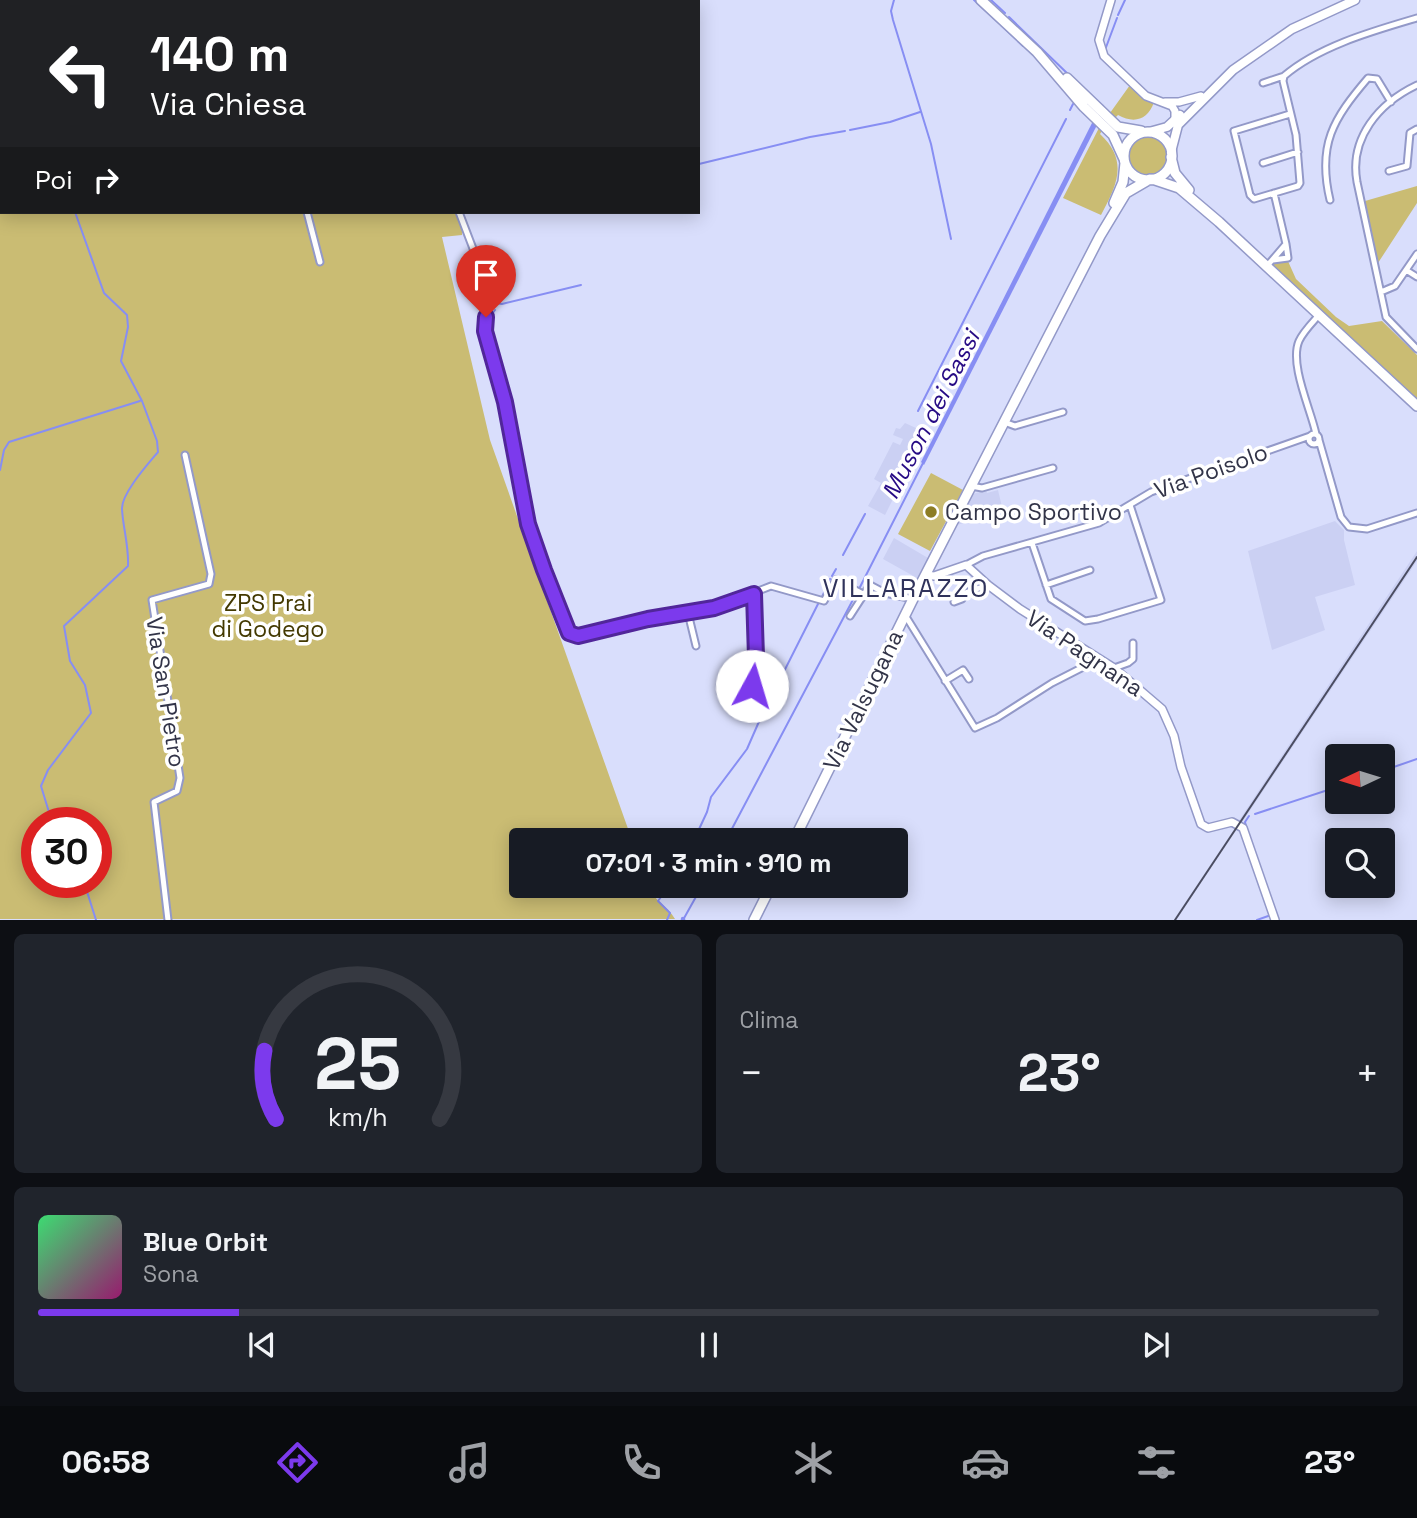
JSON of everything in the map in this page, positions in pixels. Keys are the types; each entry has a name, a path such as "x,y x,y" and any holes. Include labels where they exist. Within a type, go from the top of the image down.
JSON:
{"main road":[{"path":"981,0 1037,52 1104,121 1134,175 1176,186 1270,263 1319,315 1416,405"},
{"path":"1151,179 1163,173 1171,154 1176,125 1184,112 1201,96 1284,34 1355,0"},
{"path":"1125,160 1125,149 1137,134 1176,125 1214,86"},
{"path":"1104,121 1124,129 1163,137 1180,180 1219,222"},
{"name":"Via Valsugana","path":"800,828 913,599 1100,236 1122,186 1125,160"},
{"name":"Via Valsugana","path":"1100,236 1126,193 1151,179"},
{"path":"754,919 765,898"}],"street":[{"path":"1111,0 1099,40 1104,56 1146,96 1174,108 1176,125"},
{"path":"1263,83 1283,78 1310,59 1351,39 1417,19"},
{"path":"1283,78 1298,152 1300,183 1298,186 1254,199 1250,195 1233,134 1236,130 1290,114"},
{"path":"1330,200 1325,180 1325,154 1332,127 1339,114 1368,78 1377,79 1391,102"},
{"path":"1417,85 1391,102 1368,125 1354,160 1356,182 1388,321 1415,347 1417,339"},
{"path":"1161,102 1179,102 1201,96"},
{"path":"1179,102 1184,112"},
{"path":"1407,166 1410,133 1417,129"},
{"path":"1263,163 1298,152"},
{"path":"1389,171 1417,166"},
{"path":"1270,263 1286,244 1274,193"},
{"path":"308,214 320,262"},
{"path":"460,214 491,293 485,331 505,402 528,524 571,635 578,636 714,608 768,587 777,586 824,601 835,580 858,591"},
{"path":"1381,292 1393,288 1417,254"},
{"path":"1406,270 1417,277"},
{"path":"1319,315 1302,336 1296,351 1298,370 1314,437 1321,449 1341,517 1349,527 1367,528 1417,513"},
{"path":"1004,422 1015,426 1063,412"},
{"name":"Via Poisolo","path":"926,575 934,576 966,565 983,555 1099,523 1167,486 1314,437"},
{"name":"Via San Pietro","path":"168,919 155,802 177,791 180,778 152,600 209,584 211,574 184,455"},
{"path":"971,486 982,488 1053,468"},
{"path":"1032,543 1051,599 1085,621 1098,620 1161,600 1130,505"},
{"name":"Via Pagnana","path":"966,565 988,585 1114,668 1162,709 1201,824 1208,828 1232,822 1243,828 1274,916"},
{"path":"1046,585 1090,570"},
{"path":"850,616 858,591 870,584 885,593 913,599"},
{"path":"954,602 962,599 962,594 988,585"},
{"path":"746,708 756,657 754,594"},
{"path":"688,612 696,646"},
{"path":"905,615 975,727 997,718 1052,683 1099,659"},
{"path":"1114,668 1133,659 1133,643"},
{"path":"945,681 963,670 968,679"}],"shaded area":[{"path":"905,423 929,434 917,460 917,467 907,471 885,515 868,506 881,483 874,479 893,442 900,445 903,439 893,435 896,428 900,429"},
{"path":"986,490 987,493 998,490 1003,511 957,525 973,494"},
{"path":"1335,521 1344,530 1355,585 1315,597 1325,630 1272,650 1248,551"},
{"path":"894,538 928,558 917,578 883,559"},
{"path":"1417,551 1417,561 1241,824 1238,822"}],"green space":[{"path":"1130,85 1140,95 1154,102 1148,113 1140,119 1118,115 1115,118 1110,113"},
{"path":"1100,126 1103,129 1100,134 1115,154 1117,164 1112,193 1101,215 1063,198"},
{"path":"1147,135 1161,141 1167,155 1161,169 1147,175 1133,169 1127,155 1133,141"},
{"path":"1417,186 1417,203 1378,263 1365,201"},
{"name":"ZPS Prai di Godego","path":"0,214 457,214 462,235 442,237 490,440 628,828 509,828 509,898 656,898 675,919 0,919"},
{"path":"1287,259 1296,279 1336,317 1349,326 1382,321 1417,355 1417,401 1273,267 1273,262"},
{"name":"Campo Sportivo","path":"931,473 963,490 930,551 898,534"}],"water":[{"path":"1093,121 1097,125 924,465 921,462"}],"waterway":[{"path":"894,0 891,11 893,20 931,144 951,239"},
{"path":"974,0 998,22"},
{"path":"991,0 1005,13"},
{"path":"1118,15 1125,0"},
{"path":"1009,17 1069,75"},
{"path":"1105,50 1117,18"},
{"path":"1001,25 1023,46"},
{"path":"1094,98 1103,106"},
{"path":"1070,110 1073,104"},
{"path":"850,130 890,122 920,112"},
{"path":"918,411 1066,119"},
{"path":"700,164 845,131"},
{"path":"47,807 41,786 48,770 91,713 85,685 70,661 64,626 128,566 123,503 136,479 158,452 157,441 142,401 121,361 128,327 127,315 104,293 76,214"},
{"path":"480,260 493,287"},
{"path":"495,303 502,304 581,285"},
{"path":"495,294 495,304"},
{"path":"488,320 495,310"},
{"path":"488,325 490,341"},
{"path":"493,349 506,392"},
{"path":"0,470 4,450 9,442 140,401"},
{"name":"Muson dei Sassi","path":"859,589 923,463"},
{"path":"843,555 865,514"},
{"path":"832,576 836,569"},
{"path":"822,597 830,579"},
{"name":"Muson dei Sassi","path":"732,828 856,594"},
{"path":"700,828 711,797 747,749 819,602"},
{"path":"1395,767 1417,759"},
{"path":"1255,814 1325,791"},
{"path":"1246,826 1245,822 1249,816"},
{"path":"89,898 96,920"},
{"path":"660,898 658,901 670,913 667,920"},
{"name":"Muson dei Sassi","path":"683,920 695,898"},
{"path":"1257,920 1271,915"}],"railway":[{"path":"1175,920 1417,557"}],"place":[{"name":"Campo Sportivo","path":"931,512"}],"district":[{"name":"VILLARAZZO","path":"906,588"}],"route":[{"path":"486,317 485,331 505,402 528,524 569,633 578,636 648,619 702,611 754,594 757,632 752,686"}]}
